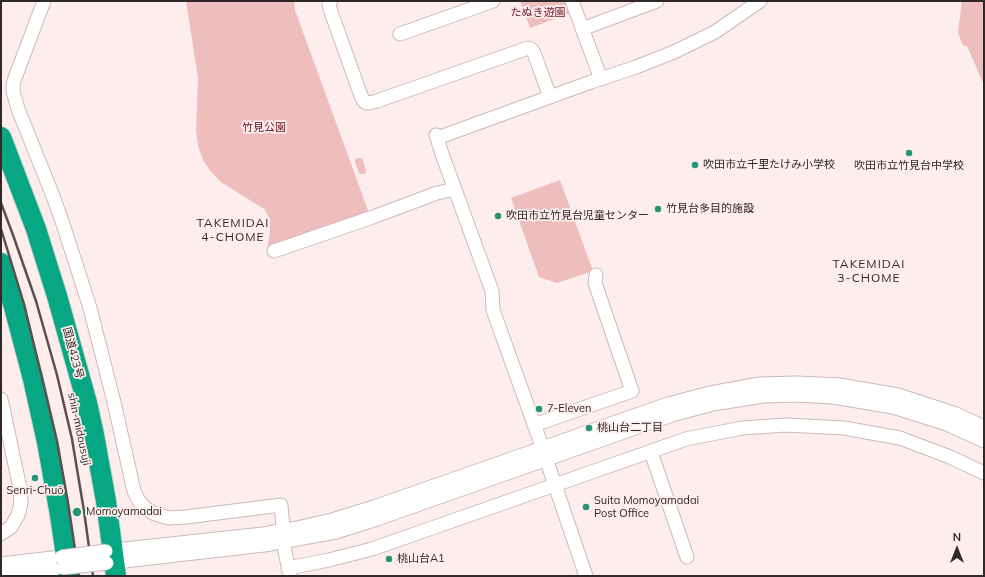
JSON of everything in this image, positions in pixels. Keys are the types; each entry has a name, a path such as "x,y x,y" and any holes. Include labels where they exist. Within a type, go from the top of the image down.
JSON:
{"highway":[{"name":"国道423号","path":"1,137 36,229 57,296 85,397 101,469 110,563"},
{"name":"shin-midousuji","path":"1,172 24,232 46,298 71,393 97,523 110,563"},
{"path":"1,263 33,379 47,442 60,515 60,567"},
{"path":"1,302 22,381 60,567"}],"street":[{"path":"44,1 15,78 13,91 18,110 63,224 90,308 114,402 134,491 139,501 145,508 155,514 169,518 186,517 281,505 289,572 372,548 686,439 742,428 786,425 844,428 900,438 984,472"},
{"path":"331,1 329,5 331,14 360,93 366,103 377,101 528,48 531,48 534,53 550,97"},
{"path":"400,34 493,1"},
{"path":"572,1 601,78"},
{"path":"582,29 657,1"},
{"path":"586,576 545,454 493,310 492,291 437,137 654,60 698,41 718,30 759,1"},
{"path":"274,251 437,193 455,189"},
{"path":"534,425 632,391 596,284 596,274"},
{"path":"545,454 668,404 710,393 760,384 797,383 840,385 898,395 956,414 984,427"},
{"path":"1,576 60,567 110,563 262,534 284,536 672,415 713,404 763,396 797,395 833,397 893,407 947,424 984,441"},
{"path":"1,399 20,488 21,503 18,515 11,527 1,534"},
{"path":"651,452 688,557"},
{"path":"1,564 60,567"}],"green space":[{"name":"竹見公園","path":"186,1 294,1 295,10 369,213 267,250 270,233 270,219 264,209 221,182 211,172 203,160 198,146 196,130 198,78"},
{"name":"たぬき遊園","path":"520,1 569,1 573,12 530,28"},
{"path":"962,1 984,1 984,85 967,46 963,46 958,33"},
{"path":"359,158 363,160 366,173 359,173 355,159"},
{"path":"560,180 593,271 557,283 539,277 511,198"}],"railway":[{"path":"1,203 36,301 57,375 72,439 93,576"},
{"path":"1,229 24,304 57,441 79,576"}],"place":[{"name":"吹田市立竹見台中学校","path":"909,153"},
{"name":"吹田市立千里たけみ小学校","path":"695,165"},
{"name":"竹見台多目的施設","path":"658,209"},
{"name":"吹田市立竹見台児童センター","path":"498,216"},
{"name":"7-Eleven","path":"539,409"},
{"name":"桃山台二丁目","path":"589,428"},
{"name":"Senri-Chuō","path":"35,478"},
{"name":"Suita Momoyamadai Post Office","path":"586,507"},
{"name":"Momoyamadai","path":"77,512"},
{"name":"桃山台A1","path":"389,559"}],"district":[{"name":"TAKEMIDAI 4-CHOME","path":"233,230"},
{"name":"TAKEMIDAI 3-CHOME","path":"869,271"}]}
